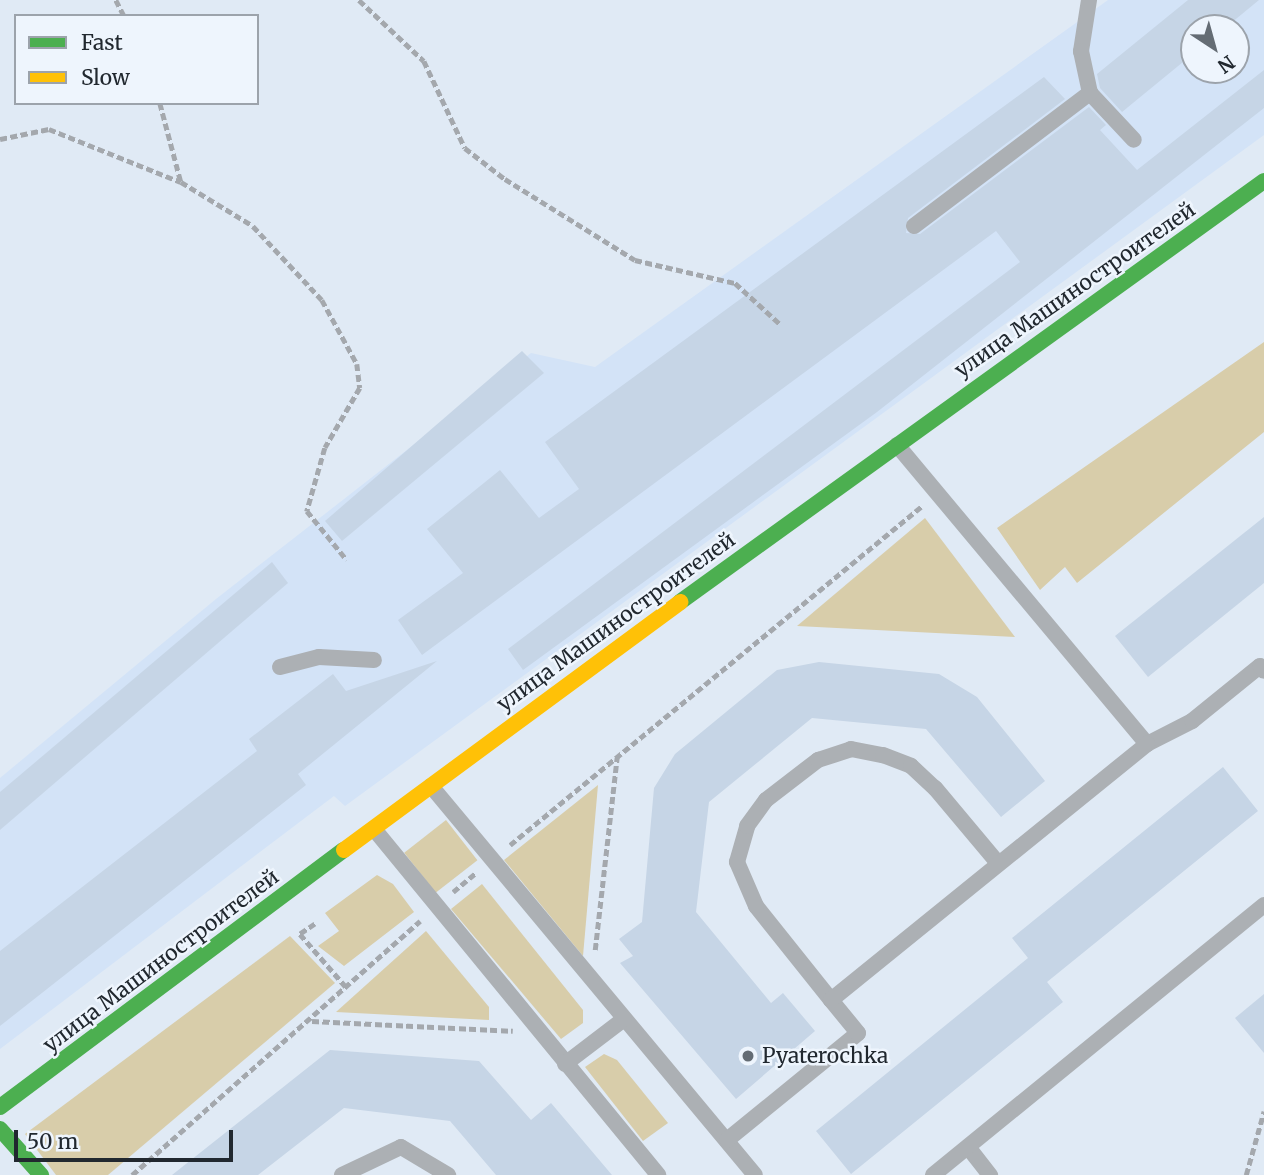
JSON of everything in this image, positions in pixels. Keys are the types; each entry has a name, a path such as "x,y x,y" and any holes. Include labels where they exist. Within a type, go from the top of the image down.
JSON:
{"main road":[{"name":"улица Машиностроителей","path":"0,1107 896,443 1264,181"},
{"path":"0,1129 41,1175"}],"lane":[{"path":"1089,0 1081,51 1090,93 1134,140"},
{"path":"914,226 1090,93"},
{"path":"896,443 1147,744"},
{"path":"280,667 319,657 374,660"},
{"path":"831,999 1147,744 1192,721 1263,667"},
{"path":"727,1140 858,1033 756,906 737,862 747,826 766,800 818,760 851,748 883,755 911,766 935,788 998,863"},
{"path":"431,786 490,861 755,1175"},
{"path":"374,829 658,1175"},
{"path":"933,1175 1264,905"},
{"path":"565,1064 624,1019"},
{"path":"342,1175 401,1147 448,1175"},
{"path":"968,1147 990,1175"}],"path":[{"path":"359,0 424,61 465,148 495,171 635,260 735,283 780,324"},
{"path":"161,105 181,182"},
{"path":"0,139 49,129 181,182 253,226 322,300 357,364 360,388 325,448 307,511 347,560"},
{"path":"132,1175 311,1021 490,861 939,493"},
{"path":"592,981 617,757"},
{"path":"315,924 300,934 347,988"},
{"path":"311,1021 540,1033"},
{"path":"1245,1175 1264,1111"}],"shaded area":[{"path":"1108,0 1264,0 1264,135 345,806 334,796 0,1049 0,778 216,599 531,353 595,367"},
{"path":"1264,342 1264,432 1077,583 1065,567 1040,590 997,528"},
{"path":"925,518 1015,637 797,626"},
{"path":"598,785 583,956 504,860"},
{"path":"446,820 477,860 436,893 404,853"},
{"path":"377,875 393,884 414,912 344,966 318,946 339,931 325,913"},
{"path":"482,884 583,1010 583,1023 561,1039 451,909"},
{"path":"426,931 489,1007 489,1020 336,1012"},
{"path":"290,936 335,983 108,1175 56,1175 25,1134"},
{"path":"604,1054 617,1060 668,1123 643,1141 585,1067"}],"building":[{"path":"1188,0 1259,0 1242,14 1180,14 1180,64 1122,112 1100,88 1097,74"},
{"path":"1264,70 1264,108 877,412 523,670 508,649 1020,262 996,231 422,655 398,620 463,573 427,529 500,470 539,518 579,489 545,442 1044,77 1065,99 908,218 906,233 920,234 1089,107 1106,125 1100,130 1137,170 1246,84 1250,84 1250,81"},
{"path":"522,351 544,373 342,541 325,521"},
{"path":"1264,517 1264,583 1148,677 1115,636"},
{"path":"272,562 288,583 0,830 0,792"},
{"path":"437,661 298,774 306,785 0,1026 0,951 257,751 249,739 333,674 346,691"},
{"path":"819,662 939,674 977,697 1045,781 1001,817 926,729 812,718 709,802 696,912 771,1003 783,993 815,1031 736,1099 620,963 633,956 619,939 642,922 654,788 675,754 777,670"},
{"path":"1223,767 1258,811 1047,982 1063,1002 851,1174 816,1131 1028,958 1012,938"},
{"path":"1264,994 1264,1053 1235,1018"},
{"path":"330,1050 479,1061 531,1120 551,1103 612,1175 496,1175 450,1121 344,1108 258,1175 172,1175"}],"traffic: fast":[{"path":"680,602 1264,181"},
{"path":"0,1107 344,850"},
{"path":"0,1129 41,1175"}],"traffic: slow":[{"path":"344,850 680,602"}],"place":[{"name":"Pyaterochka","path":"748,1056"}]}
